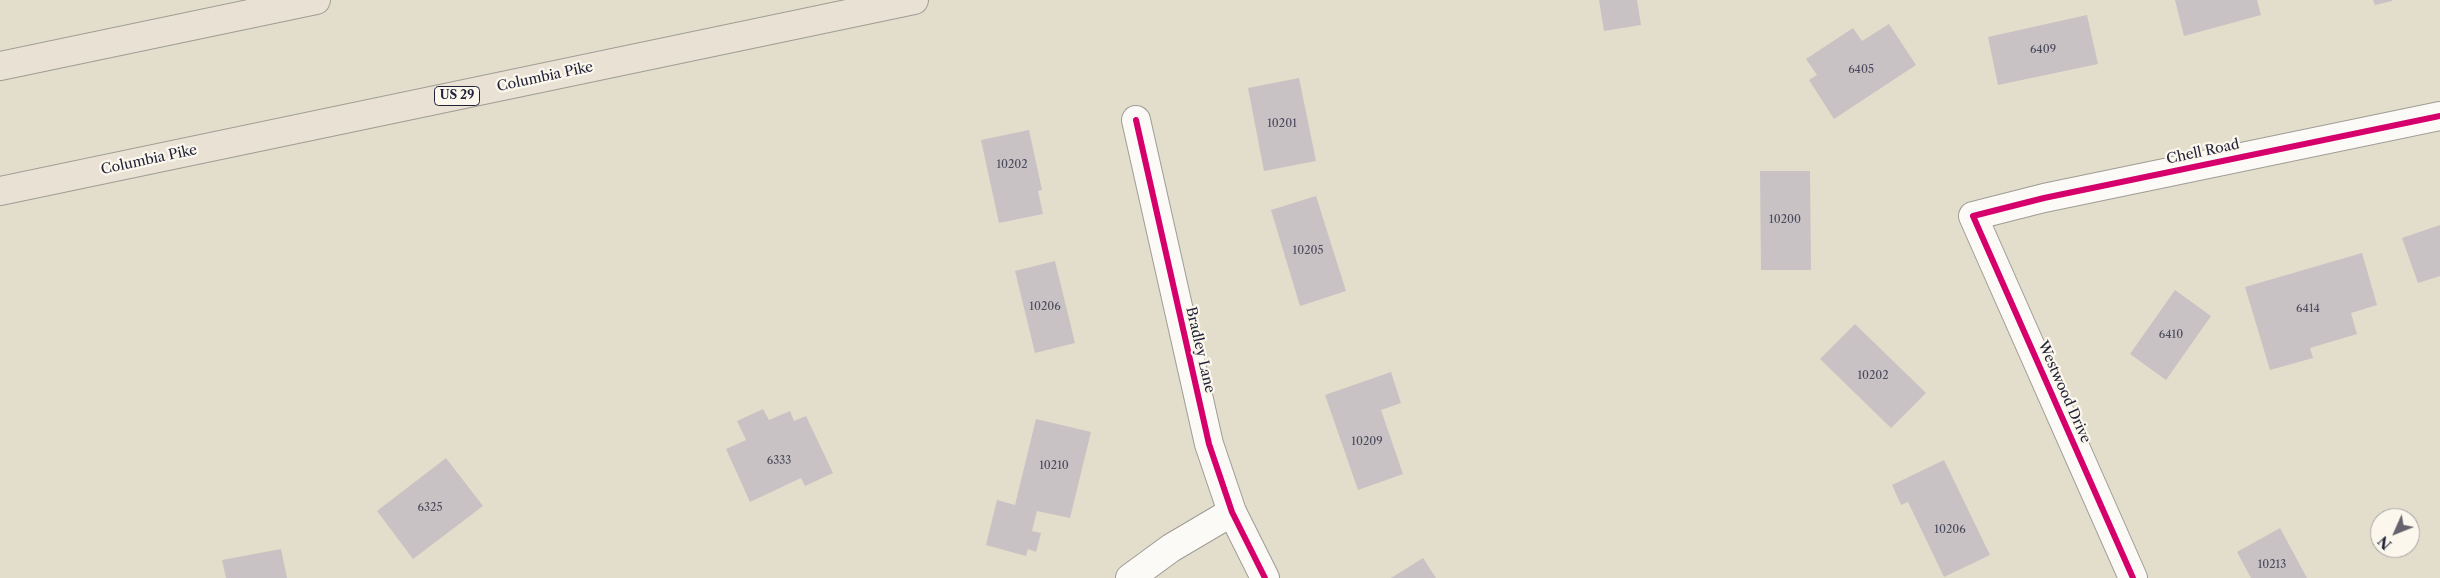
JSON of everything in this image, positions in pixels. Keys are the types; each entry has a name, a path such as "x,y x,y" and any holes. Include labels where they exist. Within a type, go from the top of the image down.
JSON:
{"highway":[{"path":"0,66 316,0"},
{"name":"Columbia Pike","path":"0,191 914,0"}],"street":[{"name":"Chell Road","path":"1973,216 2044,198 2440,116"},
{"name":"Bradley Lane","path":"1136,120 1208,444 1232,512 1265,578"},
{"name":"Westwood Drive","path":"1973,216 2134,578"},
{"path":"1130,578 1171,548 1232,512"}],"building":[{"path":"1599,0 1637,0 1641,25 1604,31"},
{"path":"2175,0 2257,0 2261,15 2184,36"},
{"path":"2373,0 2392,0 2392,1 2375,5"},
{"path":"2087,15 2098,64 1998,85 1988,37"},
{"path":"1889,24 1916,65 1834,119 1809,80 1817,75 1806,59 1853,28 1862,41"},
{"path":"1299,78 1316,161 1264,171 1248,88"},
{"path":"1029,130 1042,190 1038,191 1043,214 999,223 981,140"},
{"path":"1760,171 1810,171 1811,270 1761,270"},
{"path":"1316,196 1346,291 1300,306 1271,210"},
{"path":"2440,225 2440,276 2418,283 2402,238"},
{"path":"2362,253 2377,305 2351,313 2357,334 2310,348 2313,358 2270,370 2245,287"},
{"path":"1055,261 1075,343 1035,353 1015,271"},
{"path":"2175,290 2211,316 2166,380 2130,354"},
{"path":"1855,324 1926,393 1891,428 1820,359"},
{"path":"1391,372 1401,403 1381,410 1403,474 1358,490 1325,395"},
{"path":"763,409 769,420 790,411 794,421 806,416 833,473 805,486 801,478 750,502 726,449 746,440 737,421"},
{"path":"1036,419 1091,432 1070,518 1037,511 1032,531 1041,533 1036,552 1028,549 1026,556 986,545 997,500 1015,505"},
{"path":"446,458 483,506 413,559 377,511"},
{"path":"1944,460 1990,555 1944,577 1908,502 1901,505 1892,485"},
{"path":"2280,528 2307,578 2251,578 2237,552"},
{"path":"281,549 287,578 226,578 222,560"},
{"path":"1423,558 1436,578 1391,578"}],"cycle path":[{"path":"2133,578 1973,216 2044,198 2440,116"},
{"path":"1136,120 1209,444 1232,512 1265,578"}]}
